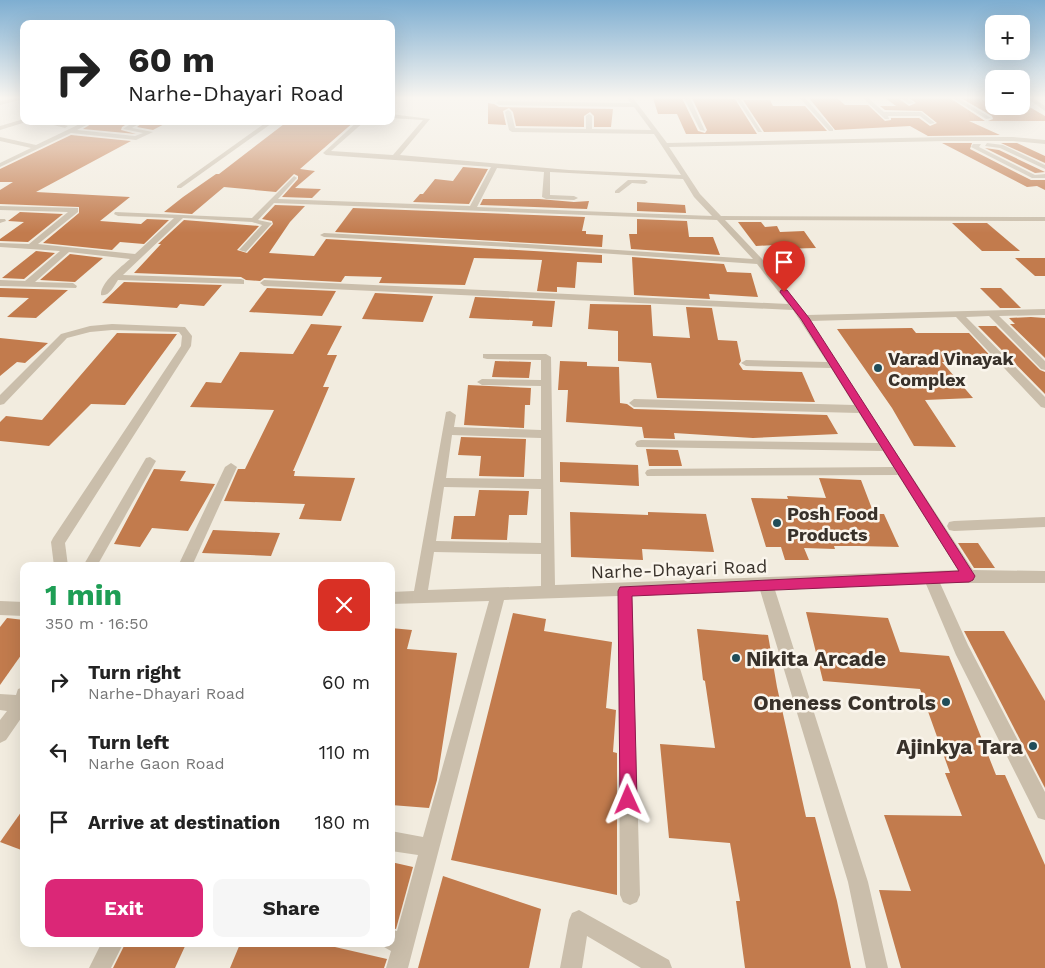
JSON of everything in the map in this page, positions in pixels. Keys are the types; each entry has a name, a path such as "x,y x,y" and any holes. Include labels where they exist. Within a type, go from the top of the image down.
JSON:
{"street":[{"path":"16,143 35,148"},
{"path":"0,165 43,143"},
{"path":"179,187 241,143"},
{"path":"337,143 326,153 687,180"},
{"path":"395,157 407,143"},
{"path":"665,145 757,143"},
{"path":"975,143 979,145"},
{"path":"665,145 687,180 718,218 760,262 804,318 969,576"},
{"path":"1045,167 1002,146 972,146 1034,177 1045,176"},
{"path":"472,209 495,165"},
{"path":"547,170 546,197 574,198"},
{"path":"254,220 294,178"},
{"path":"617,192 630,181 687,180"},
{"path":"272,201 718,218 1045,219"},
{"path":"0,208 75,210 31,246"},
{"path":"118,214 254,220 256,222 268,223 243,250"},
{"path":"104,293 116,277 180,216"},
{"path":"324,234 760,262"},
{"path":"0,245 31,246 137,257"},
{"path":"27,284 67,250"},
{"path":"116,277 242,282"},
{"path":"264,283 796,307"},
{"path":"0,284 73,286"},
{"path":"804,318 1045,312"},
{"path":"991,313 1045,367"},
{"path":"958,314 1045,404"},
{"path":"0,402 64,336 90,329 112,327 182,329 186,336 186,346 58,542 60,562"},
{"path":"486,356 546,357 548,593"},
{"path":"746,363 834,365"},
{"path":"482,382 547,383"},
{"path":"634,402 862,409"},
{"path":"420,597 450,415"},
{"path":"447,431 547,434"},
{"path":"641,444 886,447"},
{"path":"92,562 150,461"},
{"path":"187,562 231,467"},
{"path":"651,473 902,471"},
{"path":"439,482 547,484"},
{"path":"954,526 1045,522"},
{"path":"428,546 548,549"},
{"name":"Narhe-Dhayari Road","path":"395,598 625,591 969,576 1045,576"},
{"path":"932,579 962,650 1045,811"},
{"path":"766,585 858,882 877,968"},
{"path":"625,591 630,895"},
{"path":"397,968 398,942 430,848 498,595"},
{"path":"0,608 20,608"},
{"path":"0,702 20,699"},
{"path":"0,734 15,714 20,703"},
{"path":"395,842 430,848"},
{"path":"570,968 579,920 661,968"},
{"path":"100,968 110,947"}],"building":[{"path":"54,143 127,143 36,192 130,197 100,221 141,224 147,219 169,220 144,244 120,242 112,250 43,243 79,213 79,207 0,204 0,190 13,182 0,182 0,169"},
{"path":"259,143 330,143 300,169 315,171 295,188 321,189 312,198 282,197 298,179 298,176 294,174 276,192 224,187 192,214 164,212 216,174 219,174"},
{"path":"942,143 972,143 970,149 1031,180 1045,180 1045,190 1037,186 1027,187"},
{"path":"1001,143 1017,143 1045,156 1045,163"},
{"path":"985,148 999,150 1045,172 1035,173"},
{"path":"463,167 488,169 469,204 413,202 420,194 423,194 435,179 453,181"},
{"path":"483,199 589,201 587,209 480,205"},
{"path":"637,202 685,205 686,213 637,211"},
{"path":"275,205 305,206 290,222 269,253 314,256 326,239 602,255 602,263 577,262 575,288 557,287 557,292 537,291 542,260 474,258 465,285 379,283 382,277 345,276 341,282 264,278 260,281 246,280 241,277 134,273 161,244 158,244 184,220 259,226 237,250 247,253 273,224 272,221 262,219"},
{"path":"353,208 585,217 582,231 586,231 586,234 603,235 602,247 335,232"},
{"path":"20,212 63,214 28,242 0,241 0,239 24,222 8,221"},
{"path":"637,219 687,221 689,237 713,237 720,255 631,249 629,234 637,234"},
{"path":"738,222 761,222 765,227 777,226 780,232 804,231 816,248 778,249 776,245 756,246"},
{"path":"952,223 987,223 1020,251 982,251"},
{"path":"36,251 55,253 24,279 2,278"},
{"path":"70,254 103,258 75,282 40,280"},
{"path":"632,257 724,264 727,272 751,273 758,297 709,294 710,299 634,295"},
{"path":"1015,258 1045,258 1045,276 1035,276"},
{"path":"124,282 222,285 204,306 180,304 177,308 102,303"},
{"path":"0,288 68,290 36,318 7,317 29,298 0,297"},
{"path":"267,288 336,291 322,316 249,312"},
{"path":"980,288 1001,288 1021,308 1000,308"},
{"path":"375,293 433,296 423,322 362,319"},
{"path":"475,297 555,301 552,327 532,326 533,321 469,318"},
{"path":"590,304 651,305 653,336 690,338 686,307 712,308 718,340 737,341 741,361 739,364 743,370 802,372 815,402 657,398 651,363 618,361 618,331 588,329"},
{"path":"1009,318 1045,318 1045,358 1010,324 1015,324"},
{"path":"311,324 342,326 327,355 337,355 323,387 329,387 293,471 295,471 294,476 355,478 341,521 299,519 305,504 224,501 238,469 245,469 274,410 190,407 206,382 221,383 240,352 293,354"},
{"path":"978,326 996,326 1040,370 1045,372 1045,394"},
{"path":"912,328 916,333 969,333 996,362 942,362 973,398 925,400 956,447 914,446 892,408 837,329"},
{"path":"117,333 177,334 125,405 91,404 49,446 0,441 0,422 6,416 42,420"},
{"path":"0,338 48,343 25,363 17,362 0,376"},
{"path":"495,361 531,362 529,378 492,377"},
{"path":"560,361 587,362 587,366 619,367 620,403 627,404 634,409 827,415 838,434 753,438 674,433 675,439 644,438 642,427 566,422 568,390 558,390"},
{"path":"468,385 531,388 530,405 525,405 524,428 464,425"},
{"path":"461,437 526,439 524,477 479,476 481,456 458,455"},
{"path":"646,449 678,450 682,466 649,466"},
{"path":"560,462 638,465 639,486 560,482"},
{"path":"154,469 186,471 180,481 215,484 188,531 152,528 140,547 114,544"},
{"path":"819,478 861,480 874,514 884,514 899,547 834,546 835,549 804,548 809,560 785,560 781,547 766,547 751,498 788,499 787,496 826,498"},
{"path":"479,490 529,491 527,515 509,515 507,540 451,539 454,516 475,516"},
{"path":"570,512 648,515 648,512 706,514 714,552 642,549 643,560 571,557"},
{"path":"213,530 280,533 271,556 202,553"},
{"path":"958,543 978,543 995,568 974,568"},
{"path":"806,612 888,618 900,652 949,656 996,775 1005,775 1045,865 1045,968 901,968 879,890 911,891 884,815 962,816 945,773 950,773 920,689 823,681"},
{"path":"513,613 546,619 544,631 612,642 606,708 616,710 613,752 617,753 617,895 451,860"},
{"path":"7,618 20,620 20,657 0,685 0,627"},
{"path":"395,628 412,630 407,649 457,653 437,780 429,808 395,805"},
{"path":"697,629 768,635 777,687 806,817 815,817 837,901 851,968 745,968 736,901 740,901 730,843 669,838 660,744 715,748 705,681 703,680"},
{"name":"Ajinkya Tara","path":"964,631 1004,631 1045,701 1045,788"},
{"path":"20,814 20,850 0,842"},
{"path":"395,863 413,867 395,929"},
{"path":"443,876 541,909 529,968 418,968"},
{"path":"124,947 185,947 175,968 113,968"},
{"path":"239,947 335,947 387,959 384,968 230,968"}],"place":[{"name":"Varad Vinayak Complex","path":"878,368"},
{"name":"Posh Food Products","path":"777,523"},
{"name":"Nikita Arcade","path":"736,658"},
{"name":"Oneness Controls","path":"946,702"},
{"name":"Ajinkya Tara","path":"1033,746"}],"route":[{"path":"628,800 625,591 969,576 804,318 784,292"}]}
